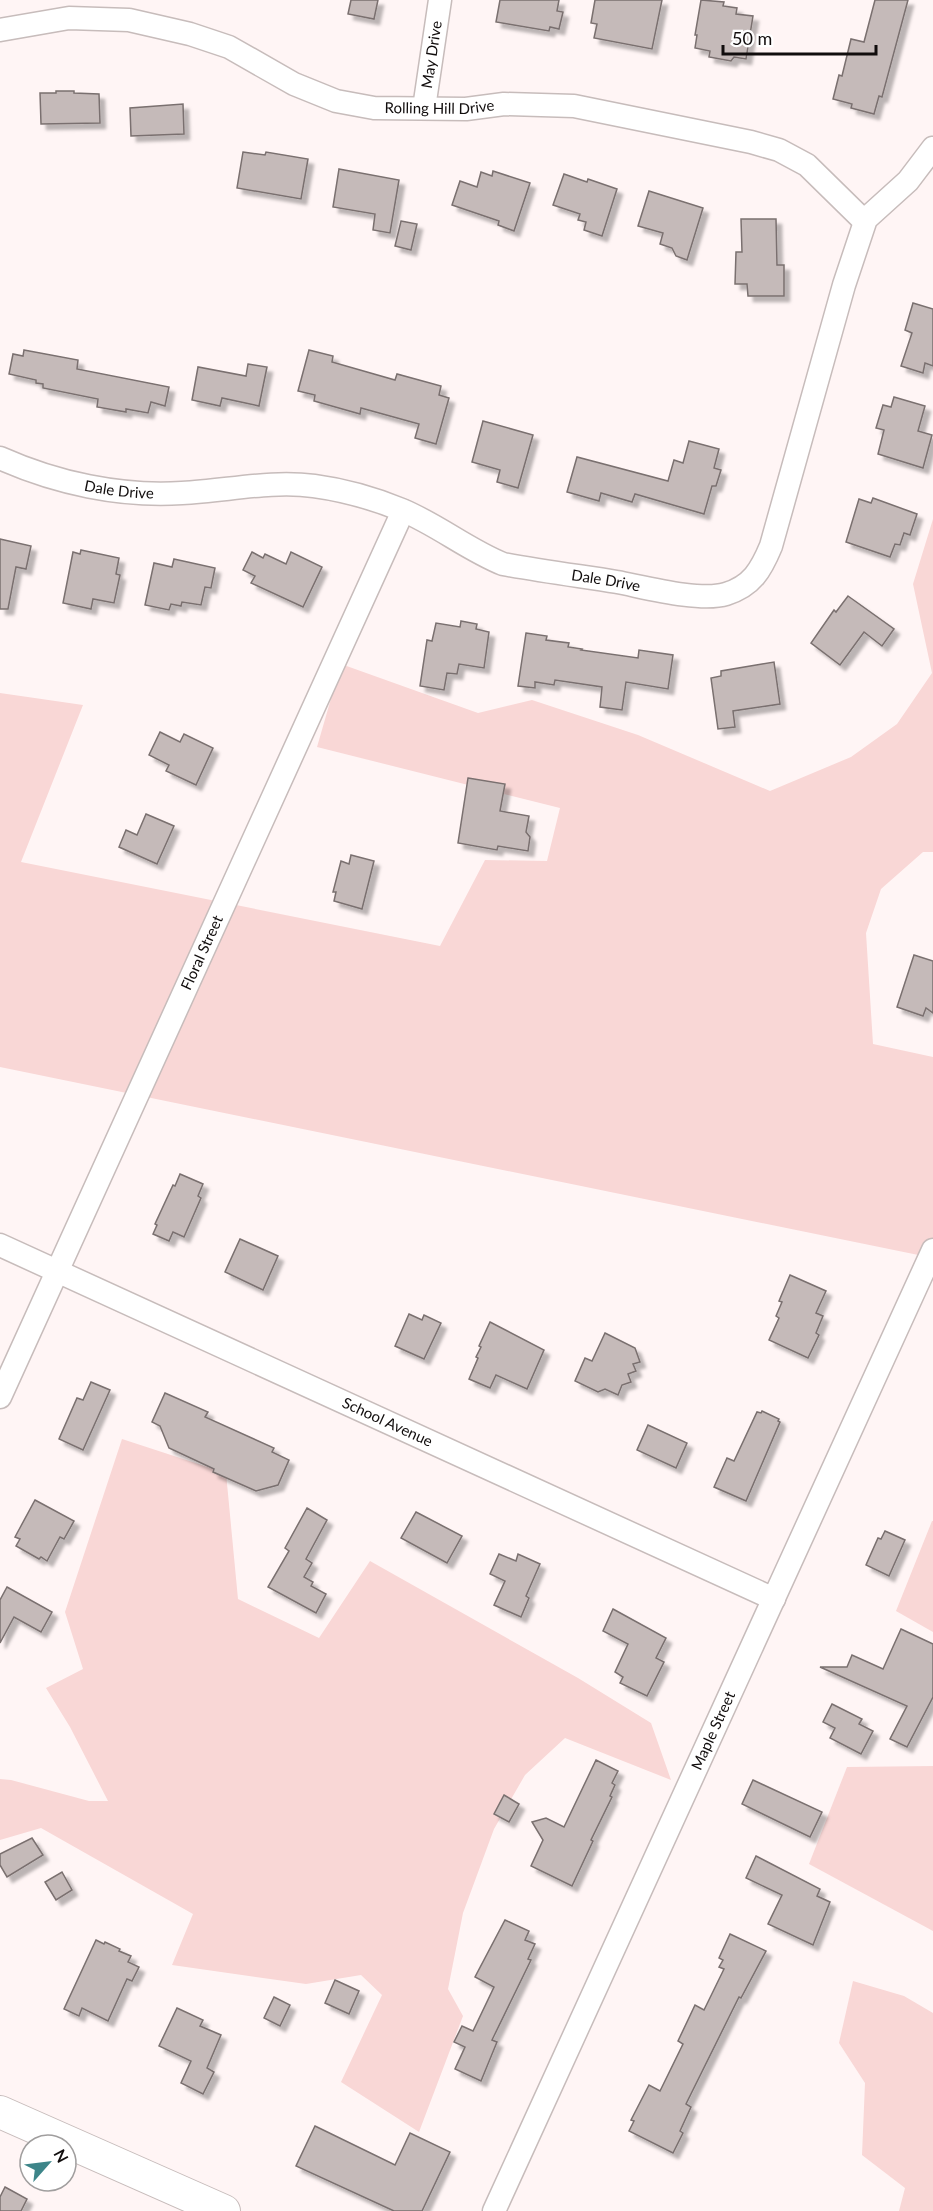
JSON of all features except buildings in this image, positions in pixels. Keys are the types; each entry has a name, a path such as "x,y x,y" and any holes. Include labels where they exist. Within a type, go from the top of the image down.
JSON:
{"street":[{"name":"May Drive","path":"424,108 440,0"},
{"name":"Rolling Hill Drive","path":"0,30 69,18 129,20 190,34 229,47 294,84 336,101 374,108 466,109 504,104 574,106 751,142 778,150 807,165 860,217 866,219"},
{"name":"Dale Drive","path":"0,458 62,480 123,491 181,494 250,486 313,486 368,499 403,511 480,555 503,564 676,593 723,595 736,590 753,578 762,568 771,546 841,295 866,219 908,181 933,148"},
{"name":"Floral Street","path":"0,1397 403,511"},
{"name":"School Avenue","path":"0,1245 774,1599"},
{"name":"Maple Street","path":"494,2211 933,1250"},
{"path":"0,2112 224,2211"}],"shaded area":[{"path":"933,519 933,852 923,852 881,889 866,933 873,1044 933,1057 933,1258 0,1067 0,693 83,705 21,862 440,946 485,860 547,861 560,808 317,747 341,664 478,713 532,700 638,735 770,791 851,757 897,724 932,673 913,584"},
{"path":"122,1439 226,1473 238,1599 319,1638 370,1561 578,1678 651,1723 671,1780 565,1738 525,1775 494,1829 463,1913 448,1989 463,2016 419,2132 341,2082 382,1995 361,1975 306,1984 172,1965 193,1914 41,1828 0,1840 0,1779 89,1801 108,1801 70,1727 46,1688 83,1669 65,1612"},
{"path":"933,1521 933,1632 896,1611"},
{"path":"933,1766 933,1931 809,1864 847,1767"},
{"path":"853,1981 904,1996 933,2013 933,2211 899,2211 905,2188 862,2155 865,2083 839,2043"}]}
